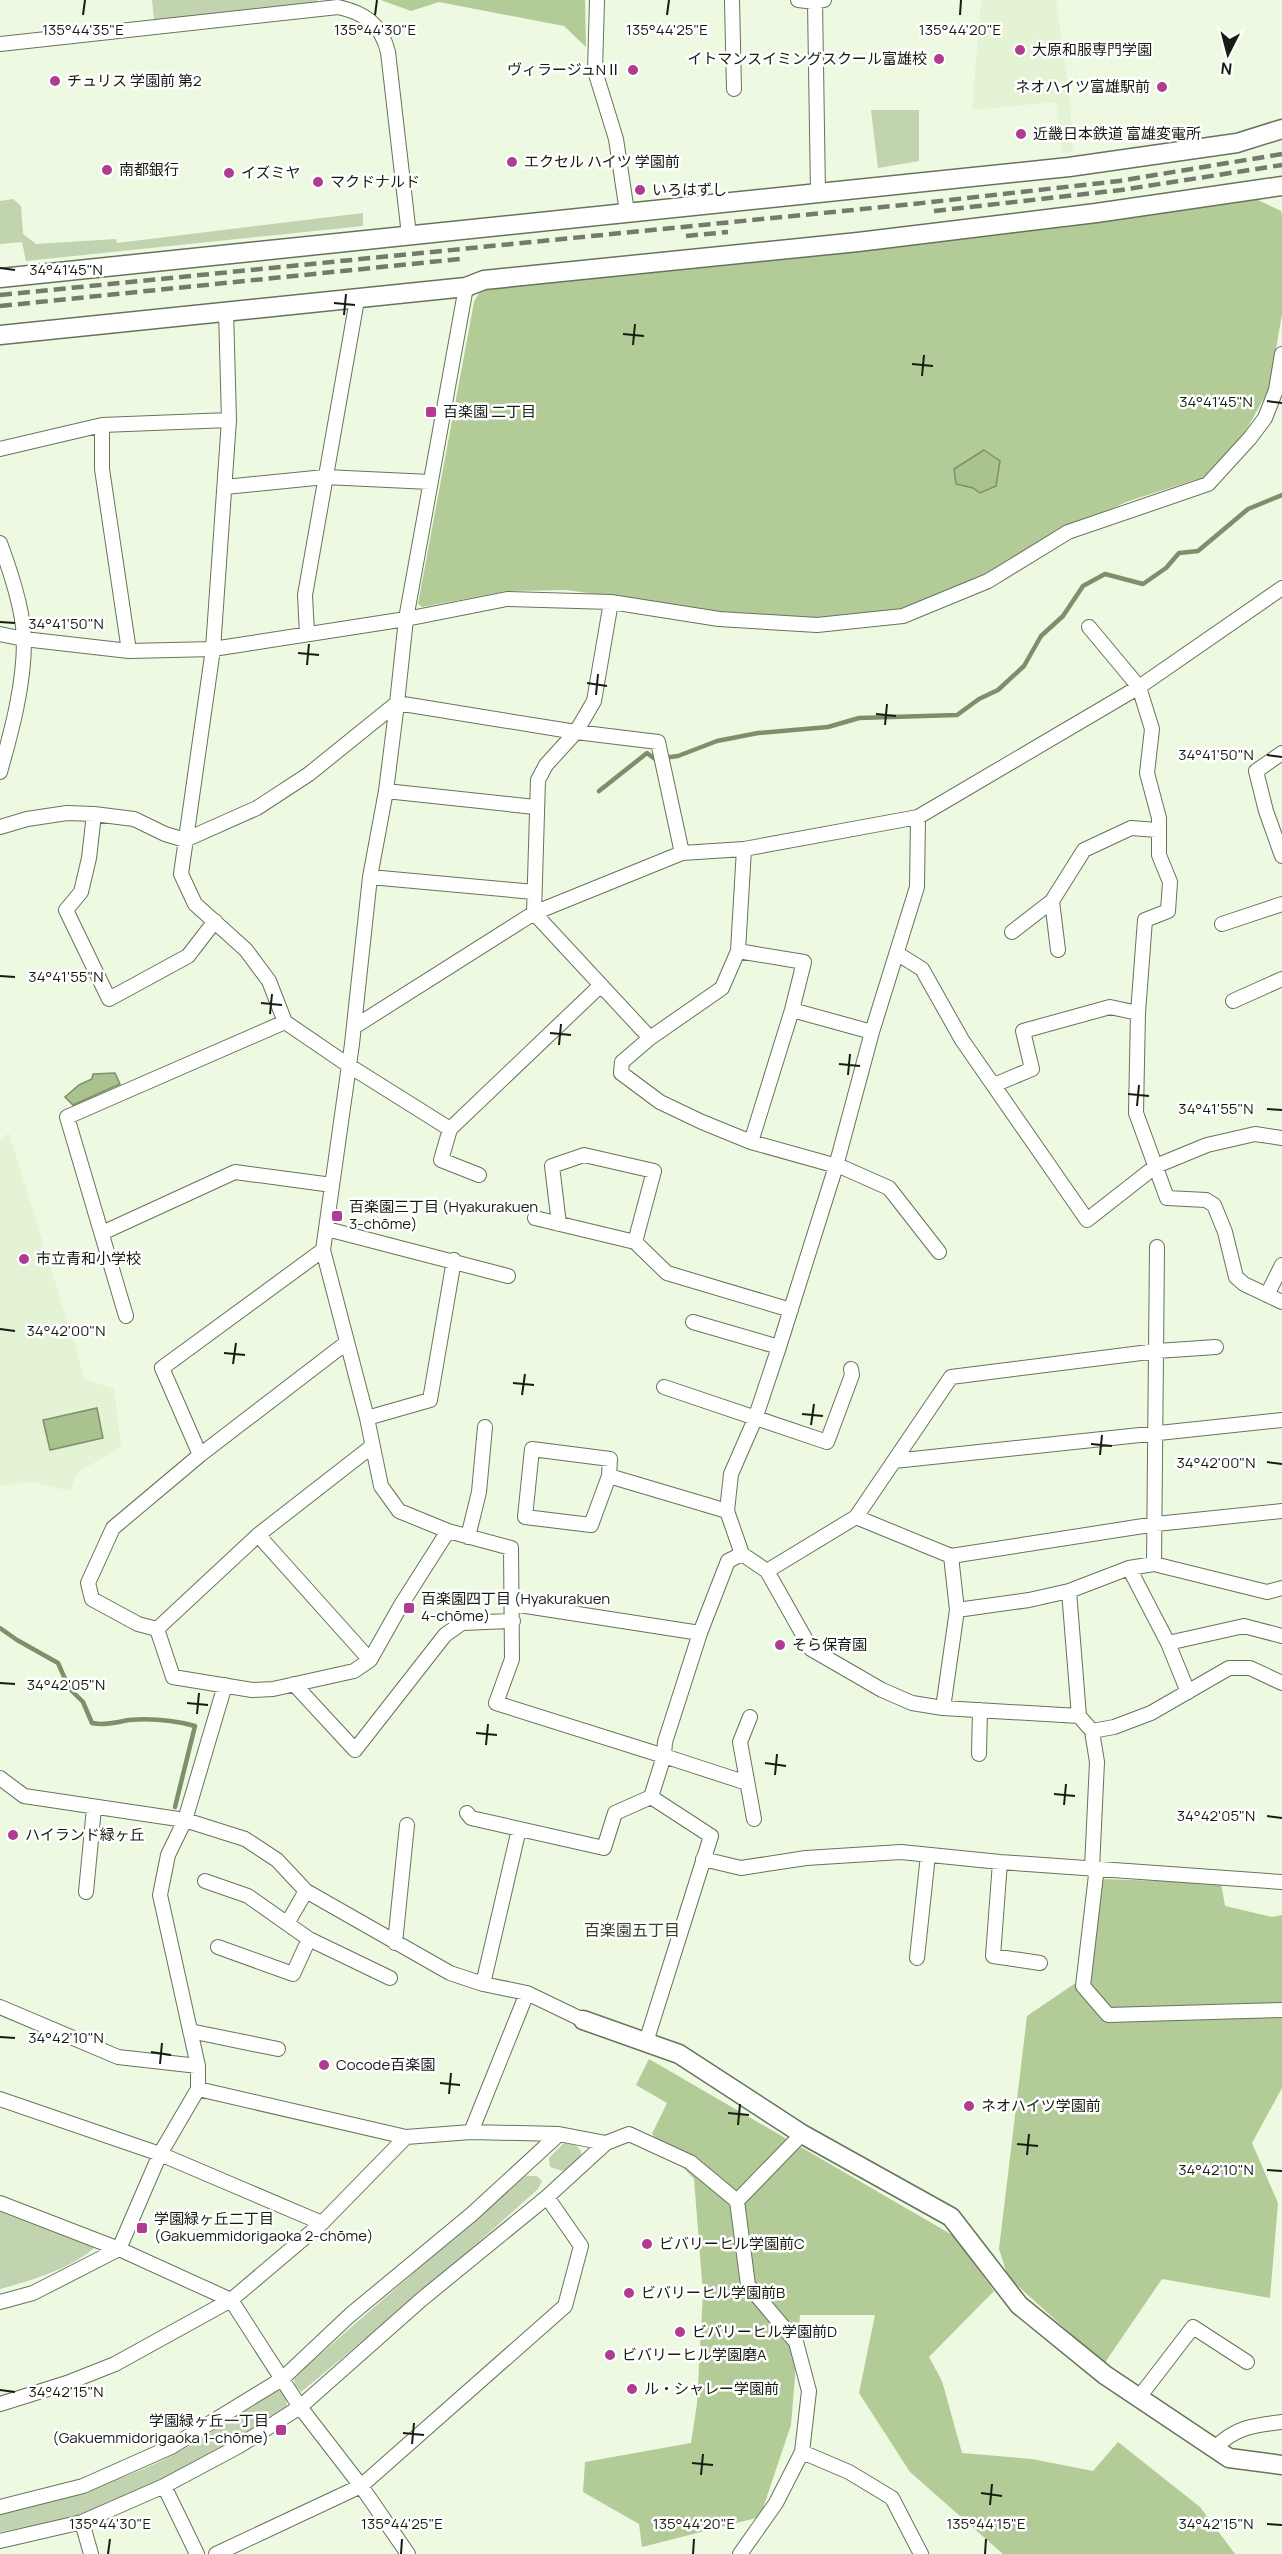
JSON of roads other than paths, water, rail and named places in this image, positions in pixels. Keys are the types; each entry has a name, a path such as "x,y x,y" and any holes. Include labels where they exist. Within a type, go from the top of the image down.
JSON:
{"street":[{"path":"597,0 596,71 616,139 627,212"},
{"path":"732,0 734,89"},
{"path":"798,0 819,1 818,193"},
{"path":"0,44 338,7 358,11 385,39 388,52 409,235"},
{"path":"0,278 1080,165 1237,143 1282,129"},
{"path":"0,335 226,311 357,300 466,287 484,280 870,240 1281,189"},
{"path":"466,287 406,619 386,791 370,877 354,1027 323,1250 367,1418 371,1447 381,1486 399,1511 448,1531 512,1548 512,1659 496,1703 747,1783"},
{"path":"308,634 305,596 357,300"},
{"path":"226,311 229,420 213,649 182,874 195,904 246,950 269,981 285,1022 348,1065 450,1129"},
{"path":"0,634 24,639 129,651 213,649 406,619 507,599 611,602 719,619 817,625 903,616 988,581 1068,532 1208,484 1265,418 1276,390 1282,354"},
{"path":"0,449 102,425 229,420"},
{"path":"102,425 102,469 129,651"},
{"path":"225,487 326,477 430,482"},
{"path":"0,543 13,579 24,639 19,696 3,749 0,772"},
{"path":"354,1027 534,913 682,853 744,849 918,817 1139,687 1282,588"},
{"path":"611,602 594,701 576,732 546,765 538,780 535,807 534,913 650,1038"},
{"path":"1089,627 1139,687 1152,729 1147,773 1159,818 1157,830 1159,855 1170,882 1168,911 1145,920 1138,1013 1136,1113 1167,1198 1206,1200 1214,1206 1225,1232 1236,1277 1244,1284 1282,1302"},
{"path":"0,827 27,819 67,813 94,814 134,819 165,834 185,840 265,803 309,774 397,703 576,732 658,742 682,853"},
{"path":"1282,753 1256,771 1266,811 1282,856"},
{"path":"386,791 535,807"},
{"path":"94,814 89,858 81,892 66,910 109,999 188,957 215,921"},
{"path":"918,817 917,887 872,1032 836,1166 791,1310 754,1419 731,1474 727,1511 742,1554 767,1571 811,1649 882,1690 912,1703 943,1708 1078,1716"},
{"path":"1012,932 1053,902 1084,850 1131,828 1157,830"},
{"path":"744,849 738,951 722,988 650,1038 622,1062 621,1073 660,1102 751,1142 836,1166 889,1188 939,1252"},
{"path":"370,877 534,892"},
{"path":"1053,902 1059,951"},
{"path":"1222,924 1282,904"},
{"path":"738,951 804,962 792,1010 751,1142"},
{"path":"898,954 922,969 962,1040 1087,1220 1156,1166 1207,1145 1255,1134 1282,1138"},
{"path":"1233,1001 1282,980"},
{"path":"479,1175 441,1160 450,1129 601,985"},
{"path":"994,1085 1032,1069 1023,1031 1110,1007 1138,1013"},
{"path":"792,1010 872,1032"},
{"path":"126,1316 67,1117 285,1022"},
{"path":"559,1224 552,1166 584,1155 654,1171 635,1242"},
{"path":"102,1233 235,1172 332,1185"},
{"path":"535,1218 635,1242 667,1273 791,1310"},
{"path":"327,1229 454,1260 508,1276"},
{"path":"1154,1564 1157,1247"},
{"path":"200,1455 162,1368 323,1250"},
{"path":"367,1418 430,1400 454,1260"},
{"path":"1267,1294 1282,1265"},
{"path":"693,1322 779,1347"},
{"path":"157,1629 138,1624 92,1599 88,1583 113,1528 200,1455 346,1343"},
{"path":"767,1571 856,1516 951,1377 1157,1350 1216,1347"},
{"path":"664,1387 827,1442 852,1375 851,1369"},
{"path":"894,1461 1282,1420"},
{"path":"468,1537 479,1492 485,1427"},
{"path":"157,1629 258,1535 371,1447"},
{"path":"532,1449 610,1459 609,1476 591,1525 525,1517 532,1449"},
{"path":"609,1476 727,1511"},
{"path":"856,1516 951,1556 1156,1524 1282,1511"},
{"path":"157,1629 173,1677 252,1690 273,1689 354,1671 370,1660 400,1605 448,1531"},
{"path":"258,1535 370,1660"},
{"path":"467,1813 471,1818 604,1848 615,1813 651,1797 664,1756 665,1742 700,1632 728,1561 742,1554"},
{"path":"943,1708 957,1610 951,1556"},
{"path":"957,1610 1029,1600 1069,1591 1130,1568 1154,1564 1267,1592 1282,1588"},
{"path":"1130,1568 1168,1643 1188,1692"},
{"path":"1069,1591 1078,1716 1092,1731 1097,1762 1092,1868 1096,1875 1083,1986 1108,2015 1282,2010"},
{"path":"513,1604 700,1632"},
{"path":"294,1684 355,1750 445,1635 462,1623 513,1622"},
{"path":"1168,1643 1244,1626 1282,1636"},
{"path":"1092,1731 1114,1727 1151,1713 1229,1668 1250,1668 1282,1683"},
{"path":"0,2302 33,2293 119,2249 160,2154 198,2089 198,2066 160,1895 168,1855 185,1820 225,1685"},
{"path":"979,1755 980,1710"},
{"path":"750,1717 740,1742 754,1820"},
{"path":"0,1778 24,1796 185,1820 244,1839 277,1860 306,1891 450,1973 483,1984 527,1993 583,2019 679,2054 802,2134 951,2217 1018,2305 1105,2375 1229,2457 1282,2465"},
{"path":"646,2042 711,1836 651,1797"},
{"path":"86,1892 94,1808"},
{"path":"394,1943 407,1825"},
{"path":"483,1984 519,1829"},
{"path":"703,1859 741,1868 818,1857 901,1852 1000,1862 1282,1882"},
{"path":"917,1958 927,1855"},
{"path":"1000,1862 993,1956 1040,1963"},
{"path":"205,1881 248,1896 309,1939 390,1978"},
{"path":"288,1922 306,1891"},
{"path":"218,1947 293,1974 309,1939"},
{"path":"471,2132 527,1993"},
{"path":"0,2007 118,2057 198,2066"},
{"path":"190,2031 278,2049"},
{"path":"198,2089 406,2137 471,2132 559,2134 606,2143"},
{"path":"0,2099 160,2154 322,2223"},
{"path":"0,2507 83,2486 171,2447 282,2379 350,2315 472,2214 559,2134"},
{"path":"0,2541 82,2522 164,2486 239,2446 300,2407 422,2299 547,2197 606,2143 629,2134 690,2162 737,2202 748,2285 796,2342 809,2391 802,2452 776,2503 740,2554"},
{"path":"737,2202 802,2134"},
{"path":"0,2404 67,2383 115,2364 231,2300 322,2223 406,2137"},
{"path":"216,2554 361,2486 565,2306 580,2246 547,2197"},
{"path":"0,2203 119,2249 231,2300 300,2407 361,2486 408,2554"},
{"path":"1140,2396 1193,2327 1247,2362"},
{"path":"1215,2448 1222,2440 1249,2425 1282,2422"},
{"path":"802,2452 849,2472 892,2498 921,2554"},
{"path":"164,2486 197,2554"},
{"path":"82,2522 91,2554"}],"waterway":[{"path":"599,791 647,753 655,759 678,756 717,741 758,733 828,727 859,718 957,715 979,699 998,690 1024,666 1041,636 1063,616 1083,586 1105,574 1143,584 1166,568 1179,553 1198,551 1248,509 1282,495"},
{"path":"0,1628 58,1663 69,1688 83,1702 92,1723 106,1724 155,1719 195,1726 175,1807"}],"railway":[{"path":"0,295 913,204 1119,181 1282,154"},
{"path":"934,211 1121,190 1282,165"},
{"path":"686,236 728,232"},
{"path":"0,306 460,259"}],"place":[{"name":"大原和服専門学園","path":"1020,50"},
{"name":"イトマンスイミングスクール富雄校","path":"939,59"},
{"name":"ヴィラージュNⅡ","path":"633,70"},
{"name":"チュリス 学園前 第2","path":"55,81"},
{"name":"ネオハイツ富雄駅前","path":"1162,87"},
{"name":"近畿日本鉄道 富雄変電所","path":"1021,134"},
{"name":"エクセル ハイツ 学園前","path":"512,162"},
{"name":"南都銀行","path":"107,170"},
{"name":"イズミヤ","path":"229,173"},
{"name":"マクドナルド","path":"318,182"},
{"name":"いろはずし","path":"640,190"},
{"name":"百楽園 二丁目","path":"431,412"},
{"name":"百楽園三丁目 (Hyakurakuen 3-chōme)","path":"337,1216"},
{"name":"市立青和小学校","path":"24,1259"},
{"name":"百楽園四丁目 (Hyakurakuen 4-chōme)","path":"409,1608"},
{"name":"そら保育園","path":"780,1645"},
{"name":"ハイランド緑ヶ丘","path":"13,1835"},
{"name":"Cocode百楽園","path":"324,2065"},
{"name":"ネオハイツ学園前","path":"969,2106"},
{"name":"学園緑ヶ丘二丁目 (Gakuemmidorigaoka 2-chōme)","path":"142,2228"},
{"name":"ビバリーヒル学園前C","path":"647,2244"},
{"name":"ビバリーヒル学園前B","path":"629,2293"},
{"name":"ビバリーヒル学園前D","path":"680,2332"},
{"name":"ビバリーヒル学園磨A","path":"610,2355"},
{"name":"ル・シャレー学園前","path":"632,2389"},
{"name":"学園緑ヶ丘一丁目 (Gakuemmidorigaoka 1-chōme)","path":"281,2430"}],"district":[{"name":"百楽園五丁目","path":"632,1930"}]}
